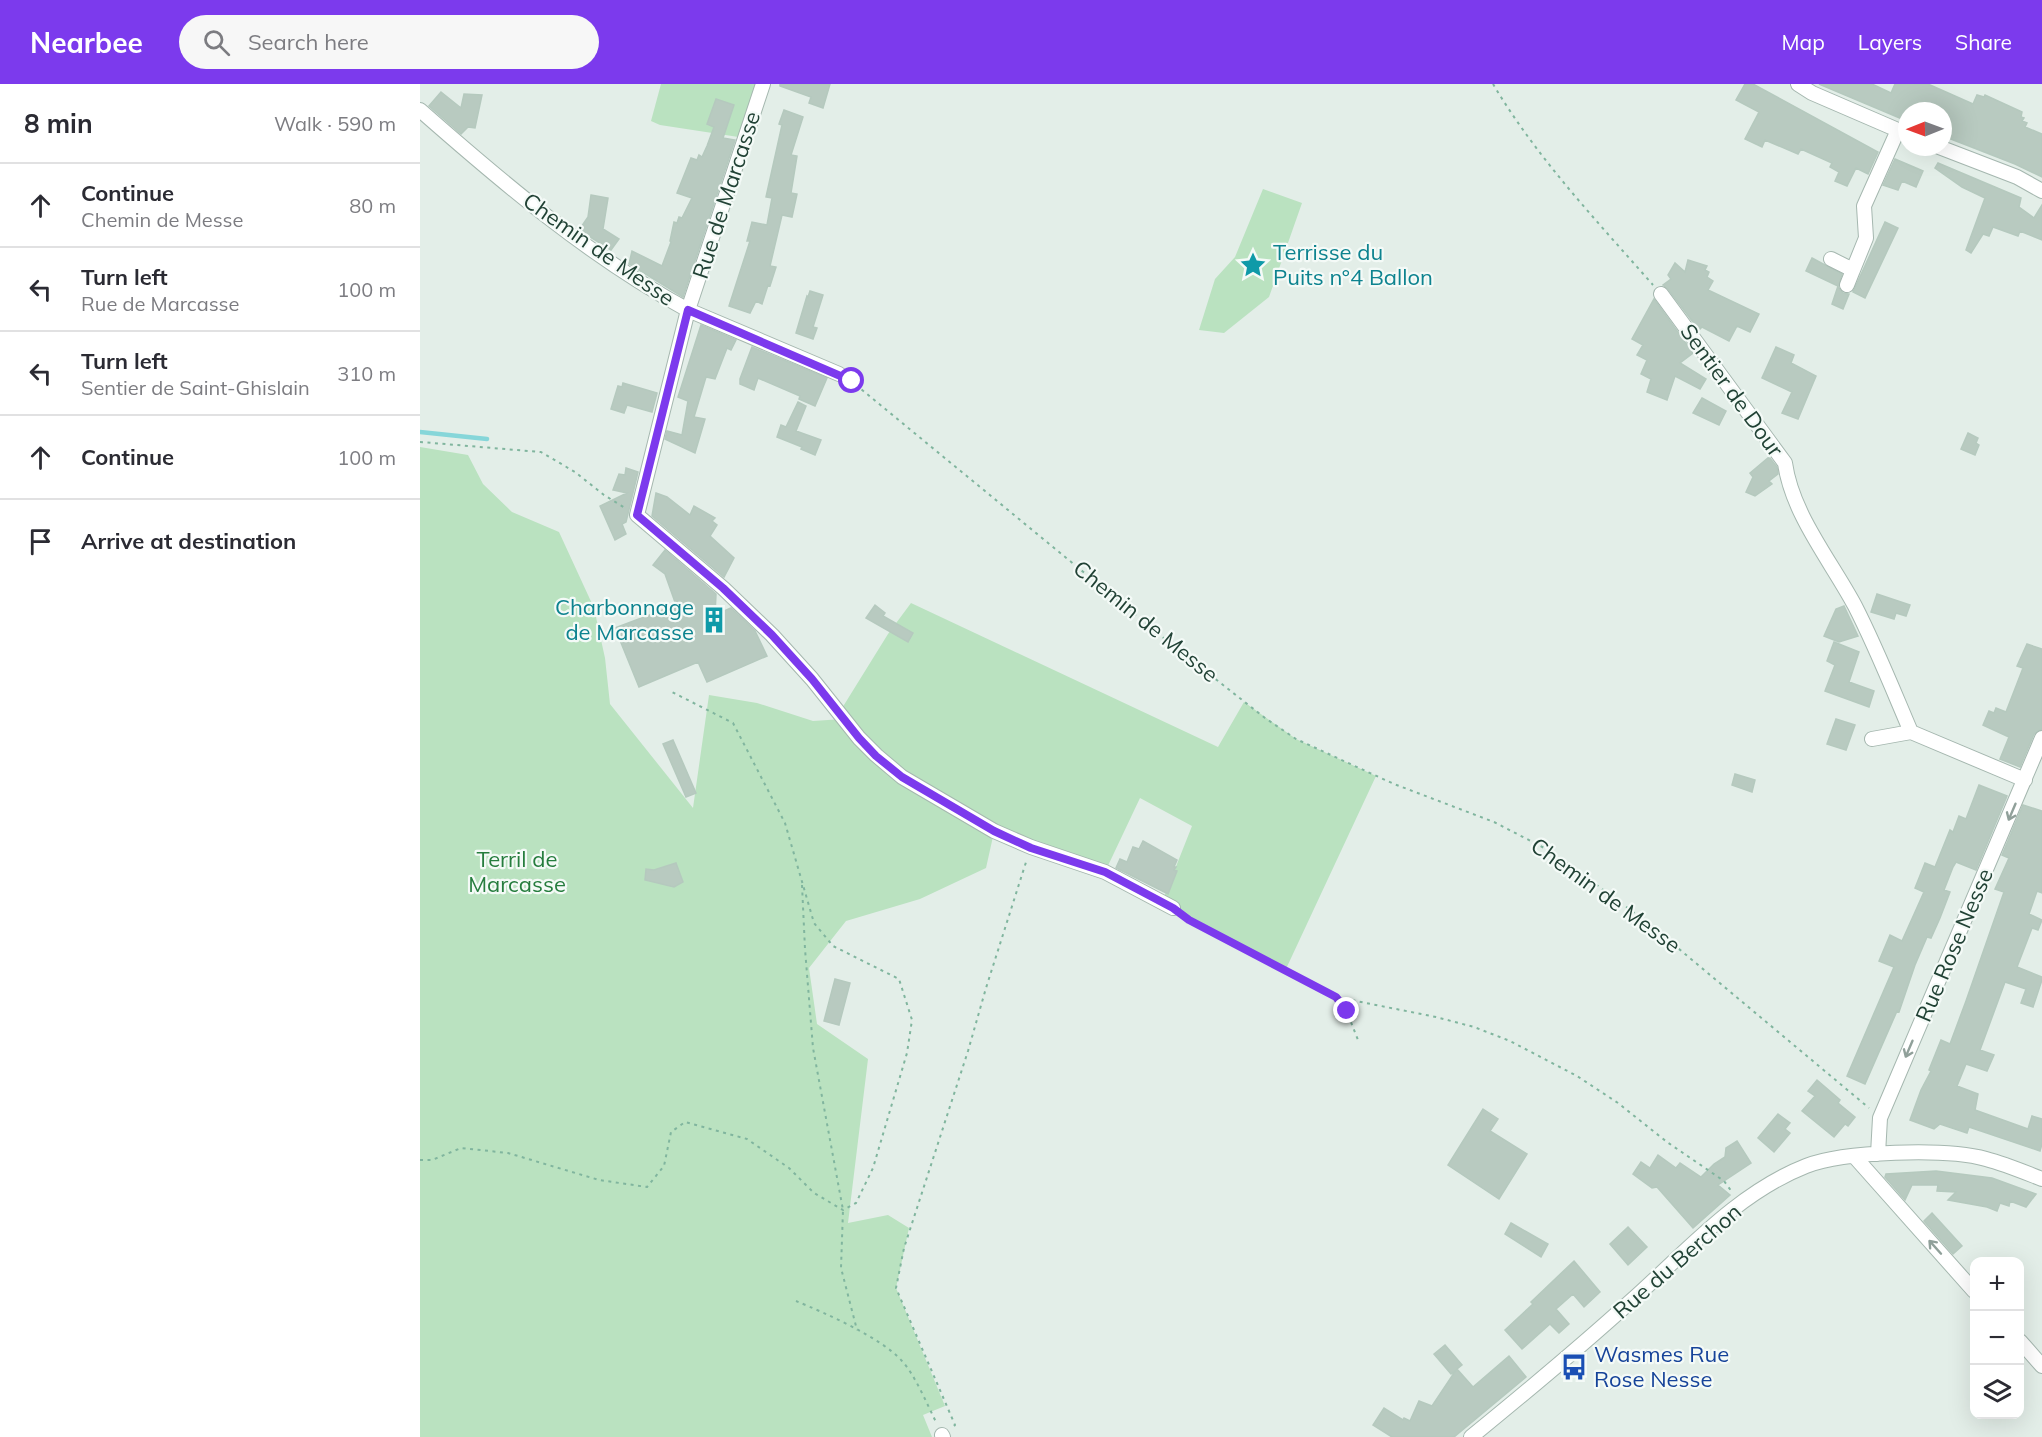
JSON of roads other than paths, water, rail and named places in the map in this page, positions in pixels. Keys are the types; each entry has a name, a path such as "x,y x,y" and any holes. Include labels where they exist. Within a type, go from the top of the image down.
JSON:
{"street":[{"name":"Rue de Marcasse","path":"763,84 688,310 637,515 723,588 772,635 876,756 902,777 994,831 1031,848 1105,872 1173,908"},
{"path":"1798,84 1812,93 1898,130"},
{"name":"Chemin de Messe","path":"420,110 533,205 583,243 665,298 839,374"},
{"path":"1848,285 1866,238 1864,206 1898,140"},
{"path":"1952,152 2017,177 2042,191"},
{"path":"1831,259 1853,270"},
{"name":"Sentier de Dour","path":"1661,294 1785,463 1787,479 1810,532 1838,575 1863,622 1911,732"},
{"path":"1872,739 1911,732 2025,780"},
{"name":"Rue Rose Nesse","path":"1878,1154 1880,1118 2042,738"},
{"name":"Rue du Berchon","path":"1472,1437 1579,1348 1741,1204 1808,1165 1878,1154 1943,1154 1984,1158 2042,1179"},
{"path":"1854,1156 1970,1286"},
{"path":"2024,1346 2042,1366"}],"waterway":[{"path":"420,432 487,439"}],"place":[{"name":"Terrisse du Puits n°4 Ballon","path":"1253,265"},
{"name":"Charbonnage de Marcasse","path":"714,620"},
{"name":"Wasmes Rue Rose Nesse","path":"1574,1367"}],"park label":[{"name":"Terril de Marcasse","path":"517,872"}]}
